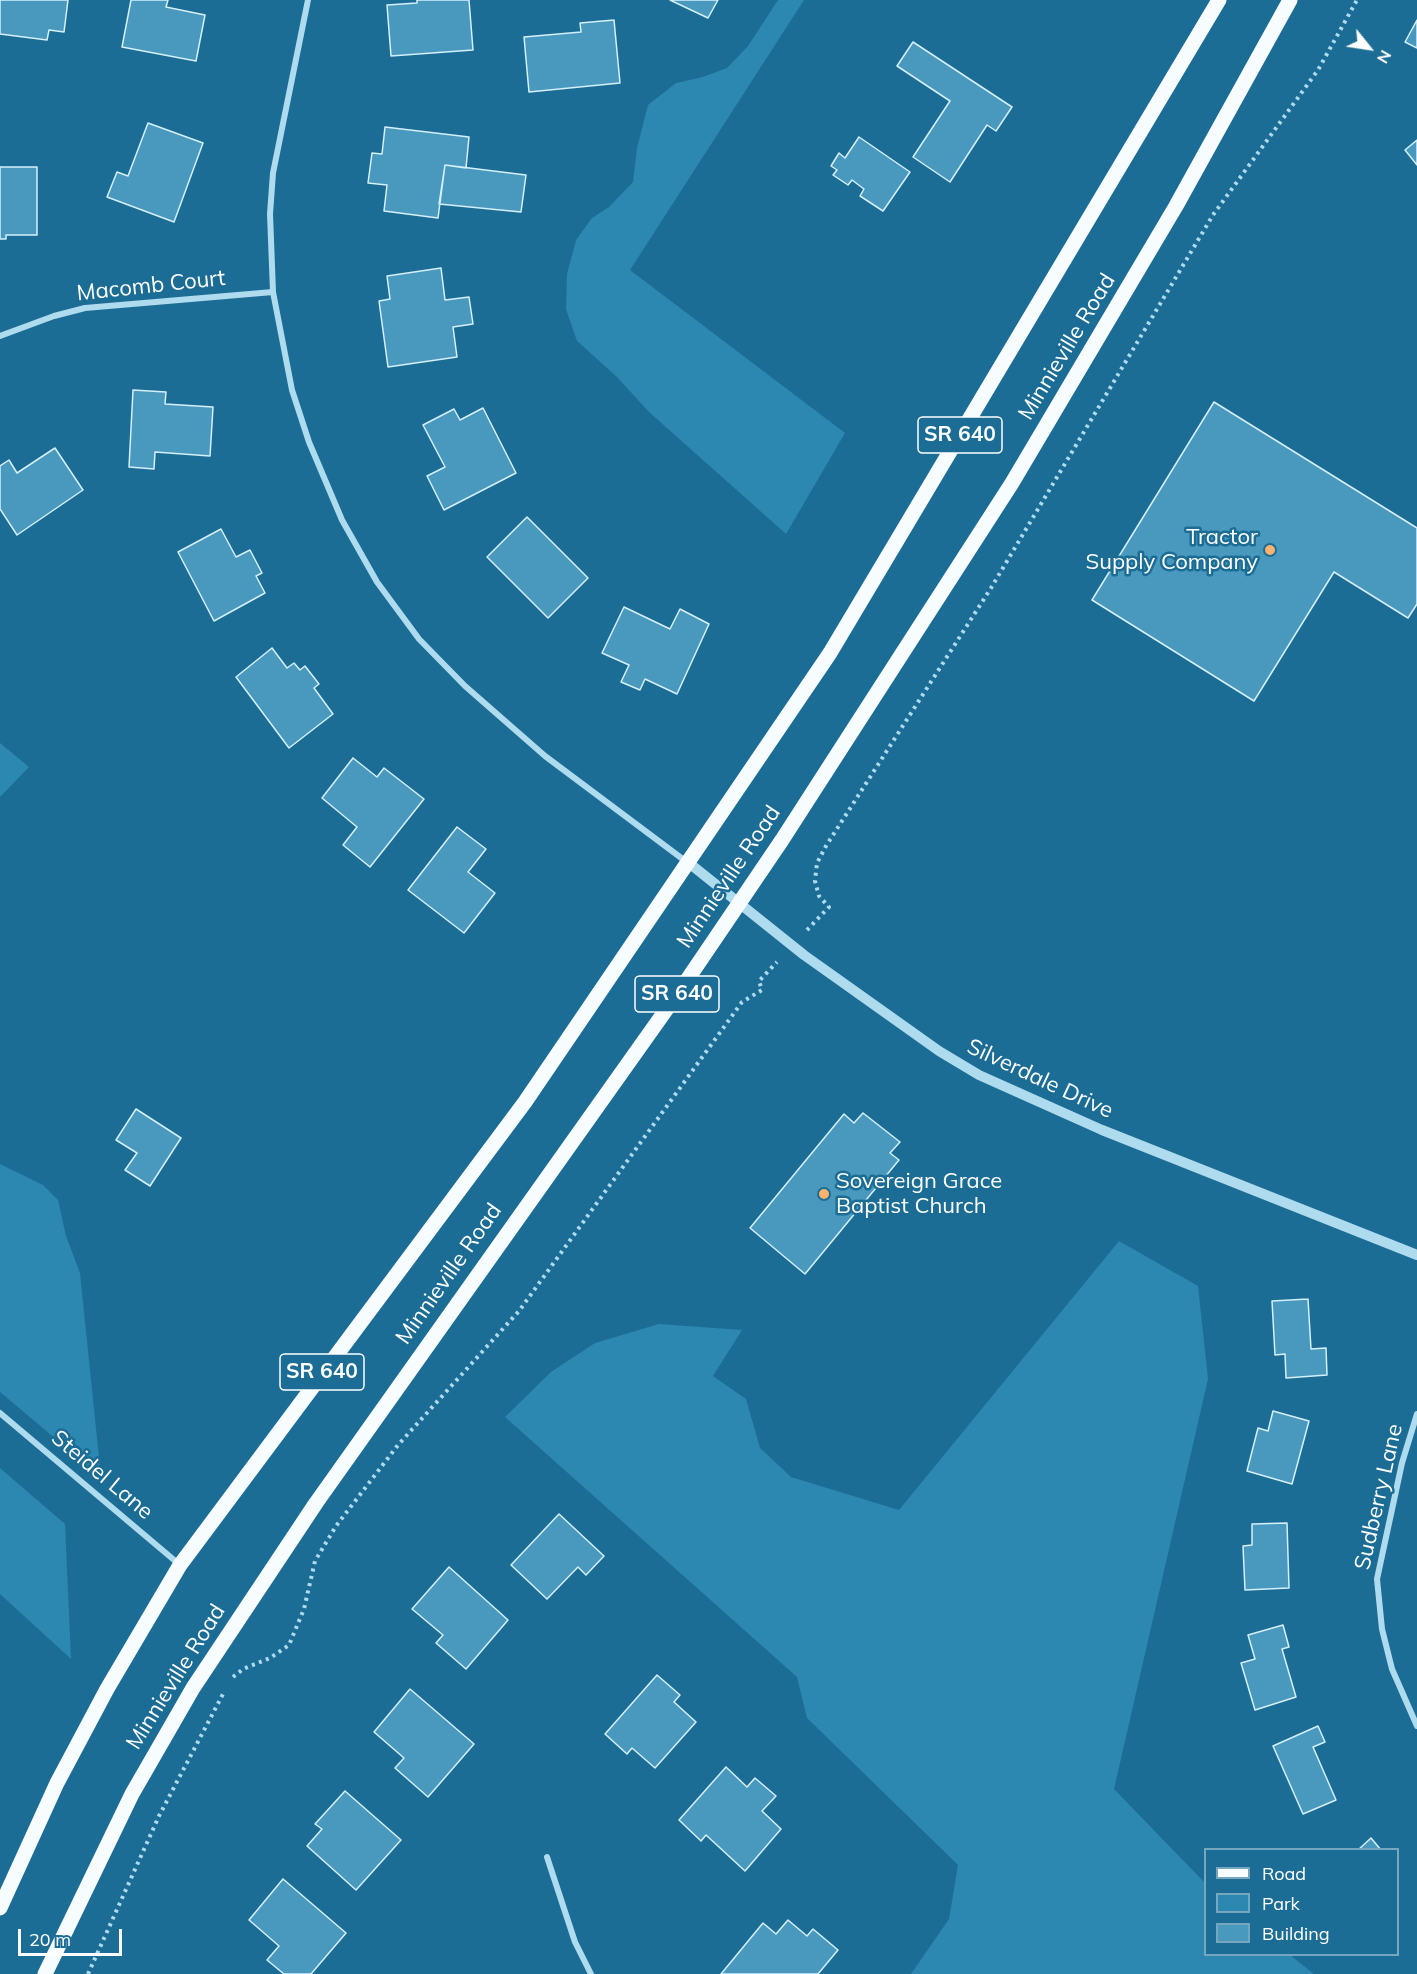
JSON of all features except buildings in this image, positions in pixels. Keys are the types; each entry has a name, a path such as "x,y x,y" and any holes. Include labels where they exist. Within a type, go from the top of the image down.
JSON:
{"main road":[{"name":"Minnieville Road","path":"0,1908 57,1784 101,1699 180,1565 525,1102 830,653 1219,0"},
{"name":"Minnieville Road","path":"45,1974 132,1794 198,1679 316,1503 683,986 1012,483 1176,206 1290,0"}],"street":[{"path":"308,0 301,44 279,132 273,173 270,214 273,292 292,390 309,442 342,520 391,601 419,639 465,686 545,756 689,863"},
{"name":"Macomb Court","path":"0,336 54,316 85,308 273,292"},
{"name":"Silverdale Drive","path":"689,863 843,982 939,1051 979,1075 1102,1130 1417,1255"},
{"name":"Steidel Lane","path":"0,1413 180,1565"},
{"name":"Sudberry Lane","path":"1417,1414 1402,1462 1377,1579 1382,1629 1392,1669 1417,1726"},
{"path":"547,1857 575,1942 591,1974"}],"path":[{"path":"821,914 829,907 816,890 815,872 826,846 980,606 1213,215 1318,70 1357,0"},
{"path":"231,1680 243,1669 270,1658 289,1645 302,1615 315,1561 336,1526 398,1445 498,1337 531,1296 742,1002 762,990 759,981"},
{"path":"88,1974 164,1806 227,1687"}],"green space":[{"path":"778,0 804,0 630,270 845,433 786,534 649,412 617,377 577,341 566,309 567,274 576,240 592,218 609,207 633,182 637,148 648,105 676,83 703,77 727,68 748,46"},
{"path":"0,743 29,767 0,797"},
{"path":"0,1164 43,1185 58,1200 66,1236 80,1273 101,1477 0,1392"},
{"path":"1119,1241 1198,1286 1208,1379 1114,1789 1204,1882 1204,1956 1291,1956 1314,1974 911,1974 949,1919 958,1865 807,1718 797,1677 505,1417 551,1372 595,1343 659,1324 742,1330 713,1376 746,1399 760,1448 791,1477 899,1510"},
{"path":"0,1468 65,1524 71,1659 0,1594"}],"place":[{"name":"Tractor Supply Company","path":"1270,550"},
{"name":"Sovereign Grace Baptist Church","path":"824,1194"}]}
